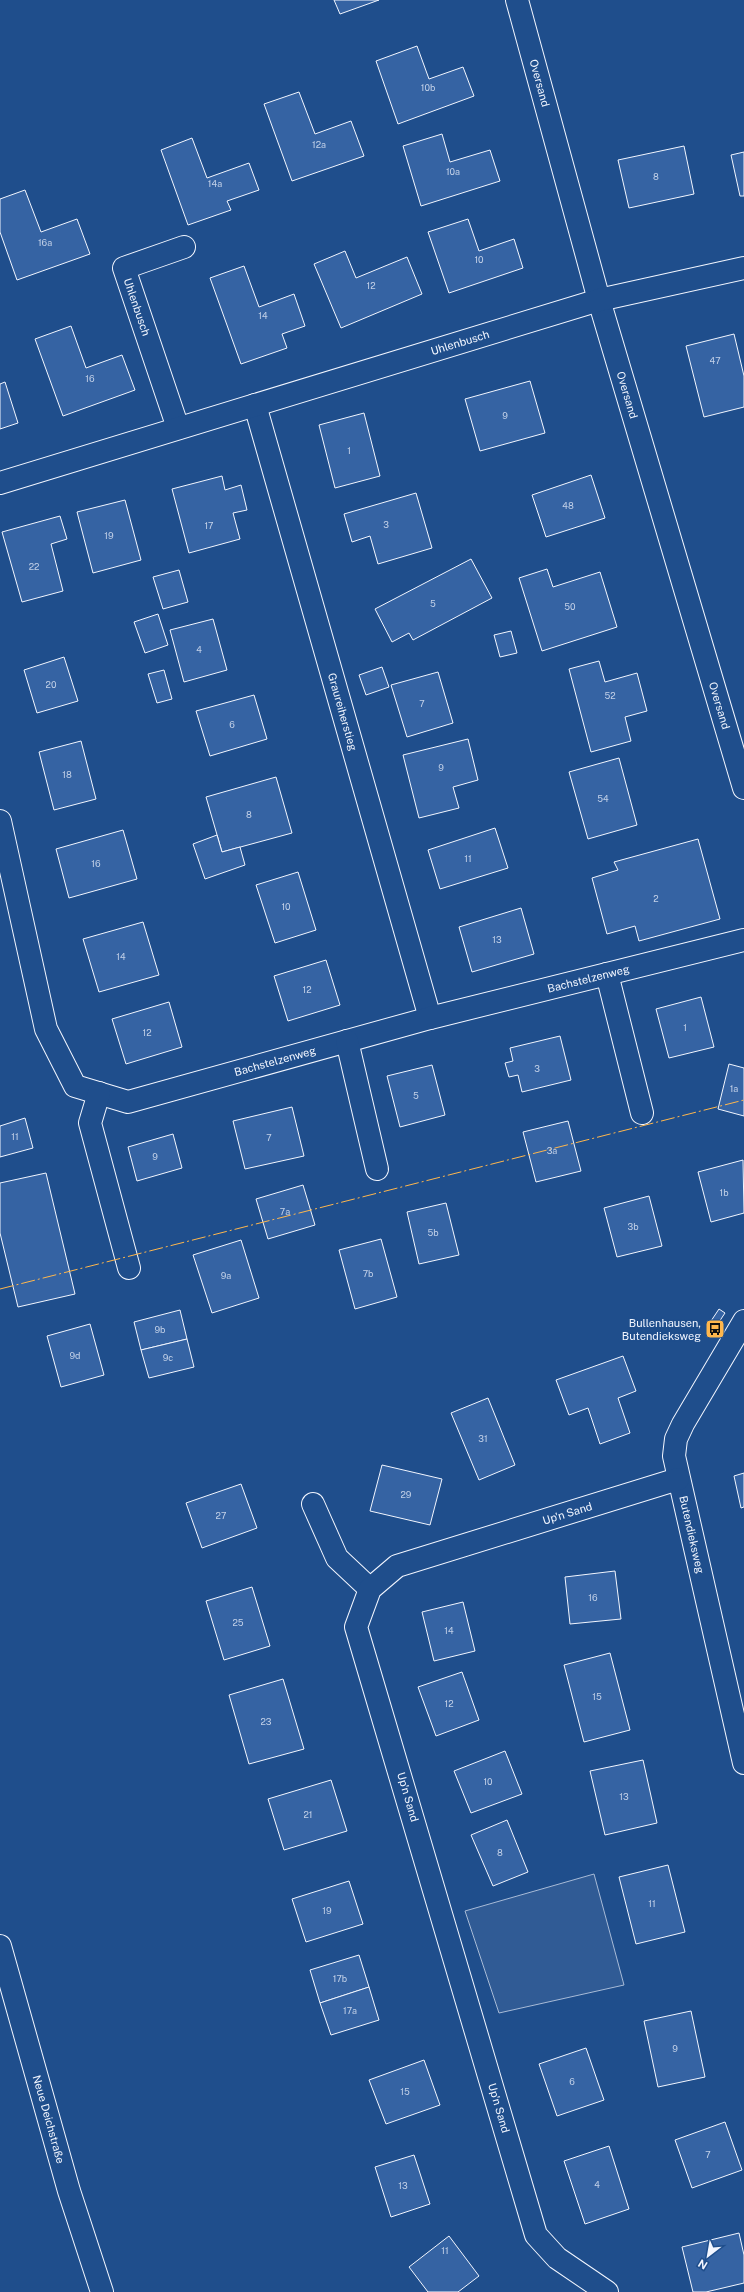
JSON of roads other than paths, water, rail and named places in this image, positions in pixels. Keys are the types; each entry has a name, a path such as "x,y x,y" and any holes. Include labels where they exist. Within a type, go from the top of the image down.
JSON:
{"street":[{"name":"Oversand","path":"517,0 599,300 744,788"},
{"name":"Uhlenbusch","path":"178,428 124,268 184,247"},
{"name":"Uhlenbusch","path":"0,483 599,300 744,268"},
{"name":"Graureiherstieg","path":"255,405 430,1018"},
{"name":"Bachstelzenweg","path":"0,821 46,1029 75,1086 128,1102 430,1018 744,940"},
{"path":"607,974 642,1113"},
{"path":"347,1041 377,1169"},
{"path":"99,1094 90,1123 129,1268"},
{"name":"Butendieksweg","path":"744,1321 676,1439 674,1456 678,1479 744,1763"},
{"name":"Up'n Sand","path":"607,2292 557,2258 536,2235 356,1627 370,1589 397,1566 678,1479"},
{"path":"313,1504 337,1558 370,1589"},
{"name":"Neue Deichstraße","path":"0,1946 69,2191 102,2292"}],"place":[{"name":"Bullenhausen, Butendieksweg","path":"715,1329"}]}
